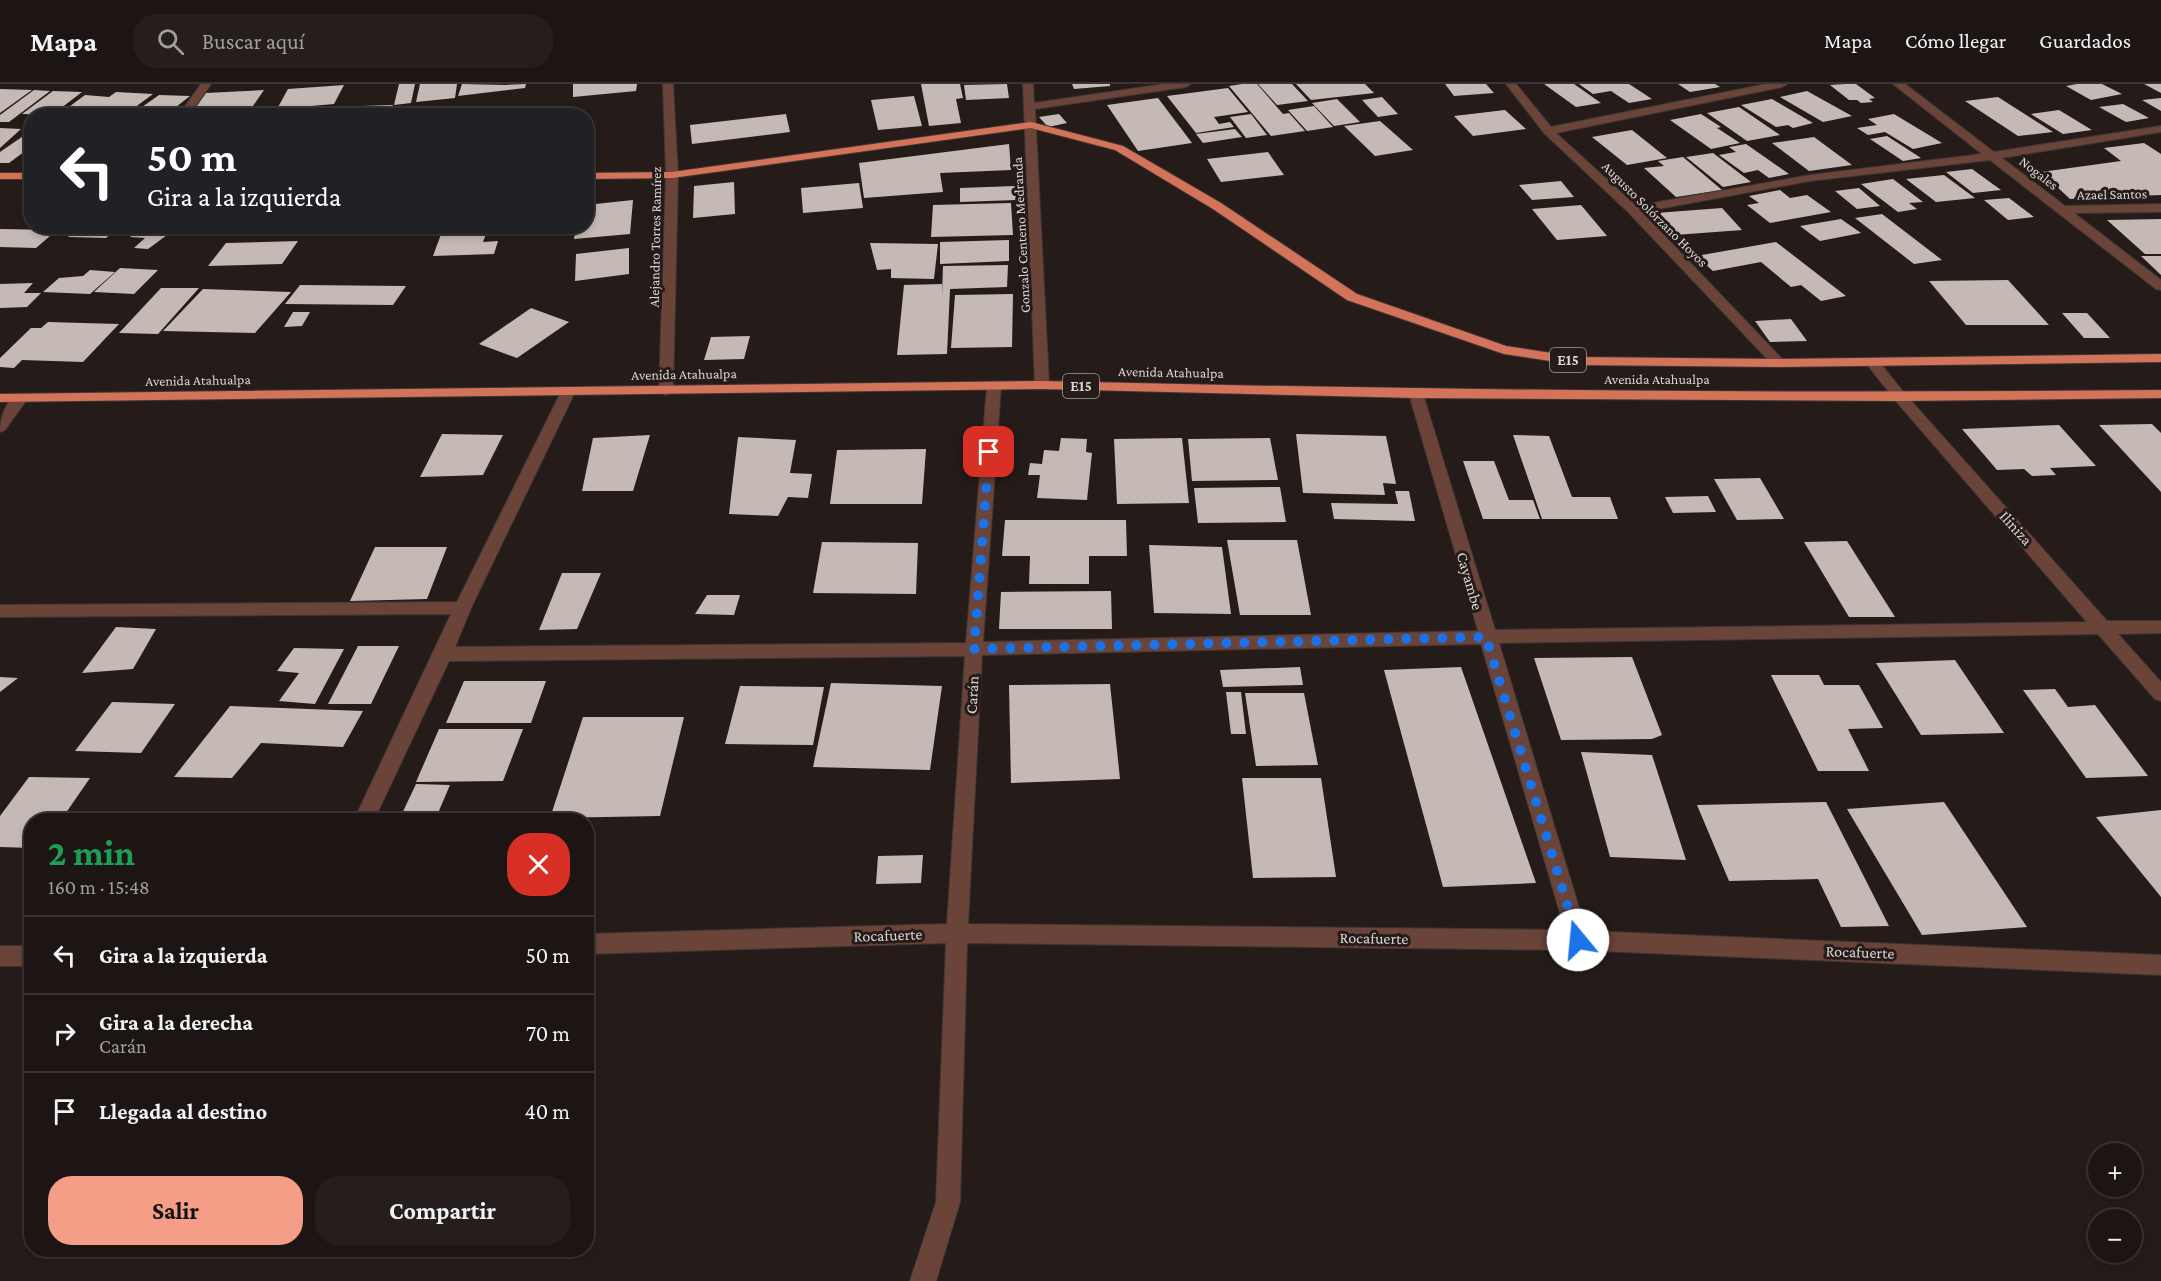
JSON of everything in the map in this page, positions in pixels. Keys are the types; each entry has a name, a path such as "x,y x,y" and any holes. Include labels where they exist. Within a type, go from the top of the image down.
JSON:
{"highway":[{"name":"Avenida Atahualpa","path":"594,176 672,175 1031,125 1119,148 1217,206 1352,297 1504,350 1577,361 1779,363 2161,358"},
{"path":"0,176 24,176"},
{"name":"Avenida Atahualpa","path":"0,398 1042,385 1416,394 1900,397 2161,394"}],"street":[{"path":"189,108 206,84"},
{"name":"Alejandro Torres Ramírez","path":"666,391 672,175 668,84"},
{"name":"Gonzalo Centeno Medranda","path":"1028,84 1042,385"},
{"path":"1028,107 1186,84"},
{"name":"Augusto Solórzano Hoyos","path":"1511,84 1548,131 1633,210 1779,363"},
{"path":"1548,131 1782,84"},
{"name":"Nogales","path":"1898,84 2161,286"},
{"path":"1633,210 1810,178 1993,156 2161,129"},
{"name":"Azael Santos","path":"2063,210 2161,208"},
{"name":"Iliniza","path":"1872,362 1900,397 2161,694"},
{"name":"Carán","path":"924,1281 948,1202 957,933 974,649 994,386"},
{"path":"367,813 443,654 462,608 568,392"},
{"name":"Cayambe","path":"1416,394 1486,637 1578,940"},
{"path":"0,427 21,398"},
{"path":"0,611 462,608"},
{"path":"443,654 974,649 1486,637 2161,627"},
{"name":"Rocafuerte","path":"594,944 957,933 1578,940 2161,965"},
{"path":"0,956 24,956"}],"building":[{"path":"399,84 415,84 411,103 394,105"},
{"path":"420,84 457,84 455,98 416,102"},
{"path":"462,84 526,84 525,88 458,96"},
{"path":"573,84 637,84 636,91 573,97"},
{"path":"921,84 960,84 963,98 956,99 961,123 929,126"},
{"path":"1007,84 1009,98 966,100 964,85"},
{"path":"1072,84 1110,84 1110,86 1074,89"},
{"path":"1257,84 1283,114 1289,113 1305,131 1271,136 1229,86"},
{"path":"1258,84 1292,84 1308,101 1277,105"},
{"path":"1296,84 1365,84 1374,93 1311,100"},
{"path":"1445,84 1486,84 1494,93 1454,96"},
{"path":"1544,84 1574,84 1601,103 1576,107"},
{"path":"1579,84 1629,84 1652,99 1629,103 1611,91 1593,94"},
{"path":"1678,84 1715,84 1720,87 1690,92"},
{"path":"1856,84 1875,98 1869,99 1873,102 1861,103 1857,100 1849,100 1830,85"},
{"path":"2102,84 2122,94 2091,100 2066,86"},
{"path":"2144,84 2161,84 2161,93"},
{"path":"344,85 334,104 278,108 288,89"},
{"path":"1228,88 1248,112 1214,117 1219,124 1230,122 1234,127 1196,133 1167,96"},
{"path":"0,89 32,90 0,113"},
{"path":"34,90 50,91 28,108 24,108 24,111 9,122 0,122 0,115"},
{"path":"264,90 252,108 195,108 206,93"},
{"path":"53,91 82,92 61,108 30,108"},
{"path":"1807,91 1852,116 1823,122 1780,97"},
{"path":"116,92 153,94 134,108 67,108 85,95 109,97"},
{"path":"159,95 190,96 175,108 141,108"},
{"path":"914,96 922,126 878,130 871,100"},
{"path":"1382,97 1398,114 1378,117 1362,100"},
{"path":"1998,97 2053,132 2018,136 1965,101"},
{"path":"1158,98 1192,143 1138,151 1107,105"},
{"path":"2161,98 2161,111 2142,100"},
{"path":"1337,99 1360,122 1334,126 1312,103"},
{"path":"1772,99 1813,123 1793,128 1788,125 1776,127 1741,105"},
{"path":"2123,104 2149,118 2126,122 2099,107"},
{"path":"393,105 391,108 360,108 362,106"},
{"path":"1314,106 1333,127 1307,131 1288,110"},
{"path":"1739,107 1780,135 1747,141 1707,113"},
{"path":"1505,110 1526,129 1473,136 1454,116"},
{"path":"2059,110 2092,130 2063,134 2031,114"},
{"path":"786,114 790,132 692,144 690,125"},
{"path":"1059,114 1067,123 1048,127 1039,117"},
{"path":"1251,114 1267,135 1246,138 1230,117"},
{"path":"1701,114 1740,143 1711,149 1670,120"},
{"path":"1894,114 1942,143 1913,149 1885,132 1868,135 1857,128 1877,125 1868,119"},
{"path":"1380,121 1413,150 1375,156 1344,126"},
{"path":"0,128 21,129 0,148"},
{"path":"1235,129 1242,137 1203,143 1196,134"},
{"path":"1632,130 1667,158 1627,165 1592,137"},
{"path":"24,136 24,152 9,163 0,163 0,152"},
{"path":"1887,136 1921,158 1903,161 1870,139"},
{"path":"1814,137 1852,165 1809,171 1772,143"},
{"path":"2144,143 2161,154 2161,195 2070,199 2041,172 2121,161 2104,148"},
{"path":"1009,144 1011,170 940,173 943,192 864,198 859,163"},
{"path":"1746,144 1789,174 1769,178 1758,170 1744,173 1719,155 1736,152 1729,147"},
{"path":"1268,152 1284,175 1221,182 1207,159"},
{"path":"1713,153 1751,182 1723,187 1686,157"},
{"path":"1683,157 1722,190 1676,197 1644,168 1664,166 1658,161"},
{"path":"1972,169 2001,190 1973,193 1946,172"},
{"path":"1944,175 1975,198 1936,202 1906,179"},
{"path":"1893,179 1923,202 1909,203 1917,209 1898,212 1861,184"},
{"path":"1561,181 1574,197 1532,200 1519,185"},
{"path":"734,182 735,214 693,218 694,186"},
{"path":"859,183 863,208 803,213 801,188"},
{"path":"1015,186 1016,200 960,202 960,188"},
{"path":"1859,188 1880,206 1857,209 1835,191"},
{"path":"1780,190 1790,198 1807,195 1831,212 1770,223 1747,205 1759,203 1749,196"},
{"path":"2009,198 2034,217 2008,220 1984,200"},
{"path":"633,200 630,234 574,239 575,234 594,234 594,204"},
{"path":"1011,203 1013,235 931,237 933,205"},
{"path":"1581,205 1607,236 1557,240 1532,209"},
{"path":"1722,208 1742,230 1675,235 1656,213"},
{"path":"1882,214 1942,260 1914,264 1855,218"},
{"path":"1841,219 1861,233 1820,241 1800,226"},
{"path":"2161,219 2161,254 2145,254 2107,220"},
{"path":"0,229 24,229 24,234 52,234 36,248 0,247"},
{"path":"71,234 111,234 106,238 68,237"},
{"path":"134,234 169,234 148,249 134,248 145,238 130,237"},
{"path":"441,234 486,234 483,242 498,241 494,254 433,256"},
{"path":"1009,240 1009,261 940,264 940,242"},
{"path":"298,241 282,264 208,266 226,243"},
{"path":"1776,242 1846,296 1821,301 1801,285 1791,287 1761,262 1713,271 1696,256"},
{"path":"870,243 938,244 934,279 891,278 891,269 877,270"},
{"path":"629,248 629,274 575,281 576,254"},
{"path":"2141,256 2161,256 2161,275"},
{"path":"1008,265 1007,287 950,289 947,354 897,355 904,285 942,284 942,295 943,266"},
{"path":"120,268 158,270 134,294 94,292"},
{"path":"90,270 115,272 90,294 43,292 59,278 83,276"},
{"path":"2008,280 2049,325 1966,325 1929,281"},
{"path":"33,283 24,293 41,293 27,307 0,308 0,284"},
{"path":"300,285 406,286 393,305 285,304"},
{"path":"161,288 199,288 158,334 119,333"},
{"path":"203,289 291,292 255,333 163,331"},
{"path":"1013,294 1012,347 951,348 955,295"},
{"path":"531,308 569,322 517,358 479,344"},
{"path":"293,312 310,312 302,326 284,327"},
{"path":"2062,313 2087,313 2110,338 2084,338"},
{"path":"1791,319 1807,341 1770,342 1755,321"},
{"path":"48,322 119,324 83,362 22,360 14,368 0,367 0,358 31,328 41,328"},
{"path":"750,336 744,359 704,360 711,337"},
{"path":"2152,424 2161,433 2161,492 2099,425"},
{"path":"2059,425 2096,466 2050,468 2056,475 2032,476 2024,469 1997,470 1962,429"},
{"path":"442,434 503,435 483,475 420,477"},
{"path":"1296,434 1386,436 1396,484 1383,483 1385,495 1303,493"},
{"path":"650,435 633,491 582,491 593,438"},
{"path":"1513,435 1549,436 1572,497 1610,497 1618,519 1542,519"},
{"path":"738,437 796,440 790,473 812,474 808,498 788,497 778,516 729,514"},
{"path":"1061,438 1087,439 1086,452 1092,453 1087,500 1037,498 1040,475 1028,475 1030,463 1042,464 1044,450 1059,451"},
{"path":"1182,438 1189,503 1117,504 1114,439"},
{"path":"1270,438 1278,480 1192,481 1188,439"},
{"path":"926,449 922,504 830,504 837,450"},
{"path":"1463,461 1494,461 1509,500 1533,500 1540,519 1483,519"},
{"path":"1760,478 1784,519 1737,520 1714,479"},
{"path":"1280,487 1286,522 1198,523 1194,488"},
{"path":"1395,491 1409,491 1415,521 1334,519 1331,503 1398,504"},
{"path":"1708,496 1716,512 1673,513 1665,497"},
{"path":"1005,520 1126,520 1127,556 1089,556 1089,584 1029,584 1030,556 1002,556"},
{"path":"1227,540 1297,540 1311,615 1240,615"},
{"path":"1847,541 1895,617 1849,617 1804,542"},
{"path":"822,542 918,543 916,594 813,593"},
{"path":"1149,545 1222,547 1231,614 1154,613"},
{"path":"375,547 447,547 427,599 350,601"},
{"path":"562,573 601,573 577,629 539,630"},
{"path":"1111,591 1112,629 999,629 1001,592"},
{"path":"707,595 740,595 734,615 695,614"},
{"path":"116,627 156,629 133,669 82,673"},
{"path":"358,646 399,646 371,704 328,704"},
{"path":"294,648 344,649 315,704 279,701 299,673 277,671"},
{"path":"1632,657 1662,735 1652,739 1561,740 1534,658"},
{"path":"1955,660 2004,733 1921,735 1876,663"},
{"path":"1300,667 1303,685 1223,687 1220,670"},
{"path":"1461,667 1536,883 1443,887 1384,670"},
{"path":"1771,675 1819,675 1824,685 1859,685 1883,728 1848,729 1869,771 1818,771"},
{"path":"0,677 18,678 0,692"},
{"path":"464,681 546,681 531,723 446,723"},
{"path":"831,683 942,686 930,770 813,767"},
{"path":"1110,684 1120,779 1011,783 1009,685"},
{"path":"740,686 824,687 813,745 725,744"},
{"path":"2055,689 2068,707 2095,705 2148,776 2086,778 2023,690"},
{"path":"1226,692 1241,692 1246,734 1231,734"},
{"path":"1245,693 1304,693 1318,765 1256,766"},
{"path":"112,702 175,704 141,753 75,751"},
{"path":"230,706 363,711 343,747 261,743 232,778 174,777"},
{"path":"583,717 684,717 660,816 594,817 594,813 552,813"},
{"path":"439,729 523,729 503,781 416,782"},
{"path":"1581,752 1652,755 1686,860 1610,857"},
{"path":"29,777 90,778 66,813 24,813 24,848 0,847 0,816"},
{"path":"1242,778 1321,778 1336,877 1253,878"},
{"path":"416,784 450,785 438,813 402,813"},
{"path":"1826,802 1889,926 1841,927 1818,879 1729,881 1697,805"},
{"path":"1944,802 2027,927 1922,935 1847,809"},
{"path":"2161,810 2161,897 2096,817"},
{"path":"923,855 921,883 876,884 878,856"}],"route":[{"path":"989,452 974,649 1486,637 1578,940"}]}
